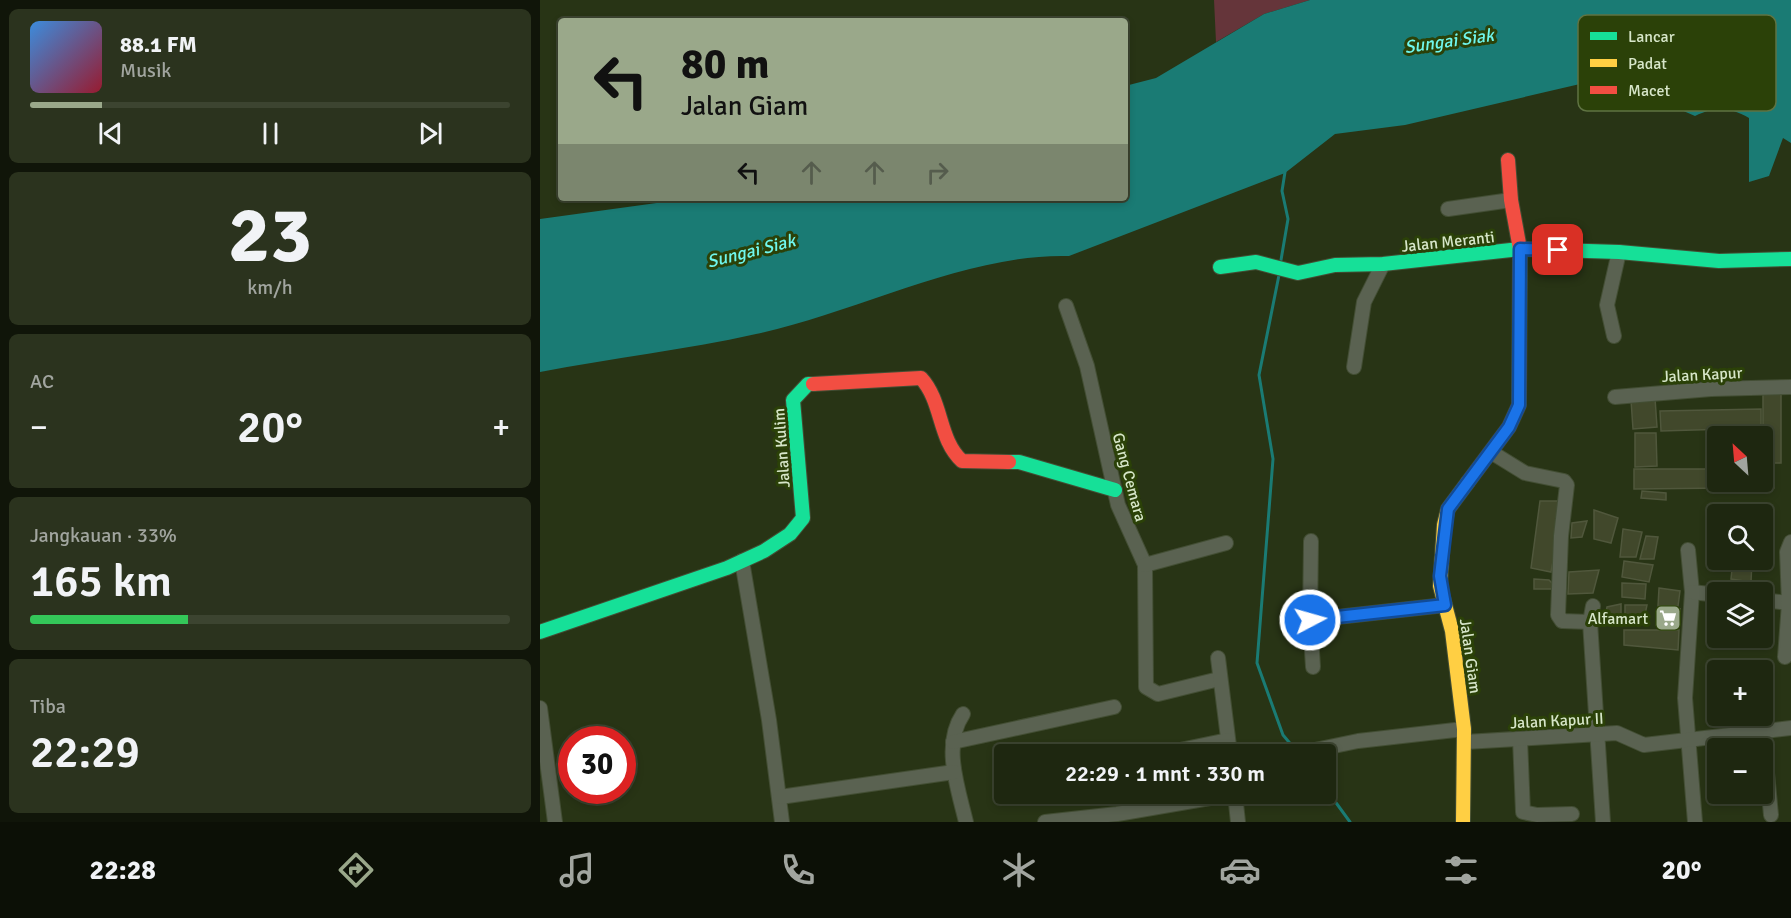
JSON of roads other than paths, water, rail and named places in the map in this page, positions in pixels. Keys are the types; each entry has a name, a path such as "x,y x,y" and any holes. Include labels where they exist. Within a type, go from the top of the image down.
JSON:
{"street":[{"name":"Jalan Giam","path":"1463,822 1465,736 1452,631 1440,576 1446,516 1452,503 1514,420 1519,405 1520,249 1511,200 1508,160"},
{"path":"1448,209 1511,200"},
{"name":"Jalan Meranti","path":"1220,267 1256,262 1298,273 1335,265 1383,264 1520,249 1619,252 1719,261 1791,259"},
{"path":"1614,336 1607,305 1619,252"},
{"path":"1354,367 1364,302 1383,264"},
{"name":"Gang Cemara","path":"1066,306 1087,366 1125,526 1144,565 1146,687 1158,694 1220,679"},
{"name":"Jalan Kulim","path":"540,632 654,594 742,561 793,535 801,527 803,518 794,400 808,384 921,378 930,385 948,440 956,457 962,461 1019,462 1115,490"},
{"name":"Jalan Kapur","path":"1615,397 1711,389 1791,387"},
{"path":"1491,452 1525,473 1564,481 1567,485 1560,546 1558,615 1562,621 1590,622"},
{"path":"1311,541 1310,620 1313,667"},
{"path":"1785,657 1789,603 1787,552 1791,542"},
{"path":"1144,565 1226,543"},
{"path":"1688,550 1692,592 1685,698 1686,740 1695,822"},
{"path":"742,561 783,822"},
{"path":"1692,592 1707,594"},
{"path":"1773,601 1789,603"},
{"path":"1310,620 1445,605"},
{"path":"1593,606 1590,622 1603,822"},
{"path":"1218,658 1229,744"},
{"path":"953,742 1114,707"},
{"path":"540,708 545,800 555,822"},
{"path":"963,714 953,729 953,742 954,772 966,822"},
{"name":"Jalan Kapur II","path":"1336,746 1358,741 1465,736 1520,738 1621,733 1644,745 1791,728"},
{"path":"1762,731 1772,815"},
{"path":"1520,738 1521,809 1528,815 1572,813"},
{"path":"1209,744 1228,740"},
{"path":"780,797 954,772"},
{"path":"1045,822 1117,814 1176,804"},
{"path":"1235,804 1238,822"}],"water":[{"name":"Sungai Siak","path":"1310,0 1791,0 1791,143 1783,138 1769,176 1749,182 1749,118 1732,111 1776,111 1776,15 1578,15 1578,84 1405,125 1335,134 1285,173 1069,256 1031,258 991,264 756,334 540,372 540,219 671,201 1128,201 1128,85 1156,78 1264,14"},
{"path":"1684,111 1709,111 1695,116"}],"waterway":[{"path":"1281,260 1288,219 1282,191 1285,172"},
{"path":"1279,275 1259,375 1273,459 1257,663 1283,735 1291,744"},
{"path":"1336,803 1350,822"}],"place":[{"name":"Alfamart","path":"1668,618"}]}
